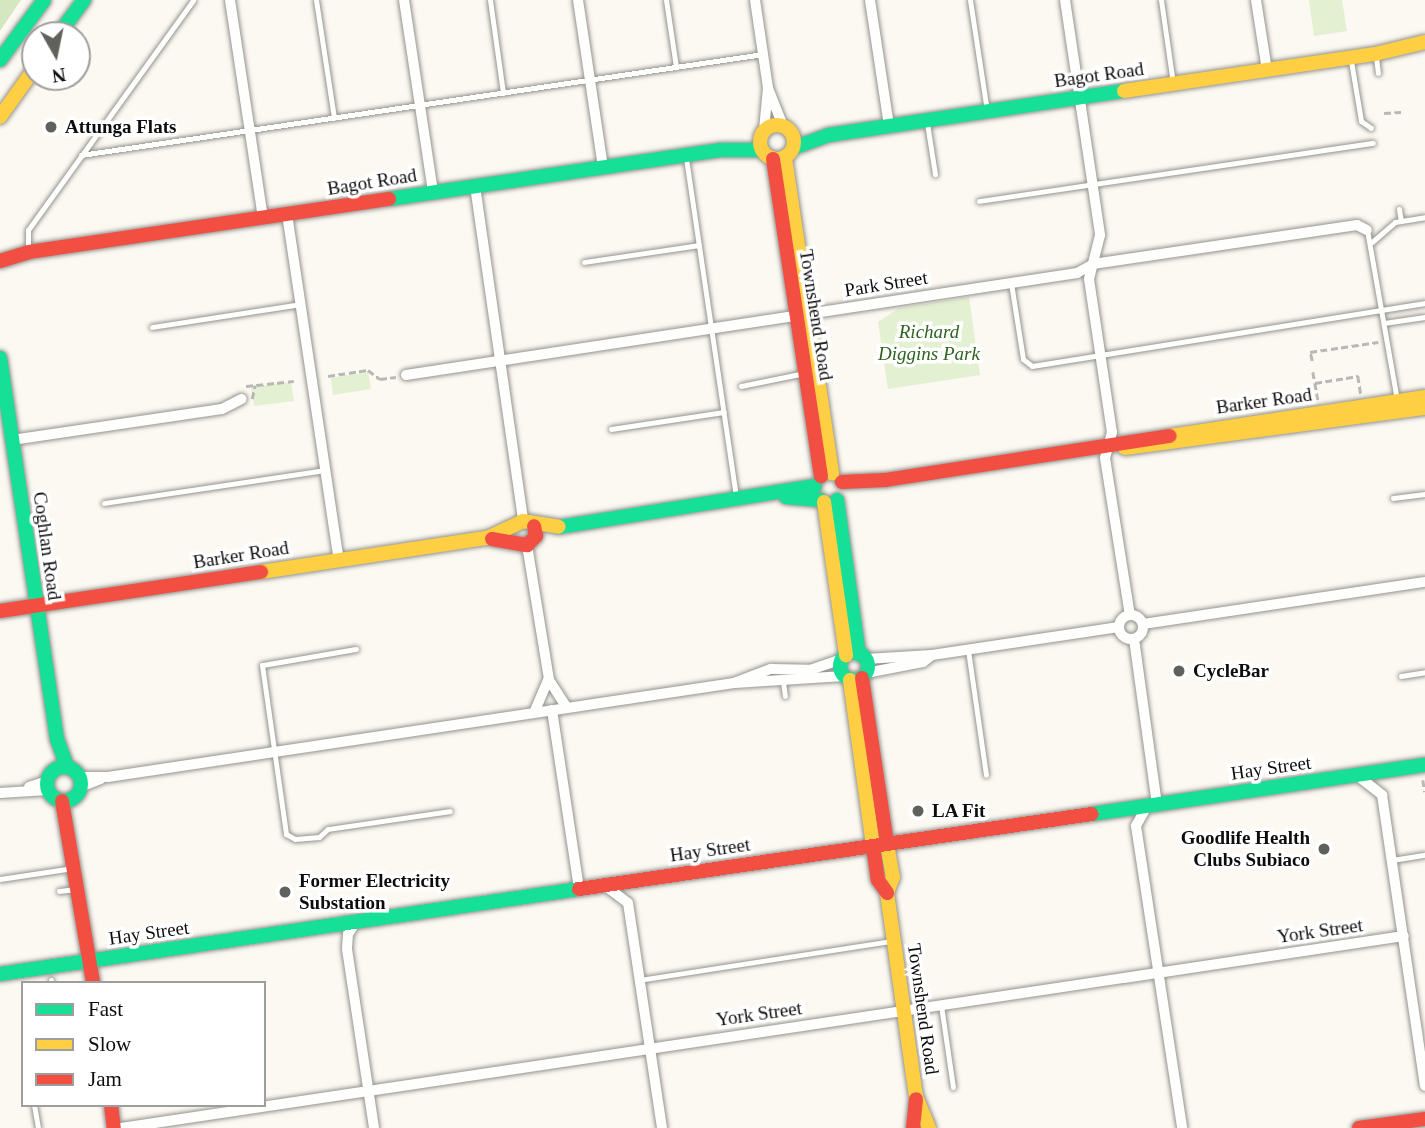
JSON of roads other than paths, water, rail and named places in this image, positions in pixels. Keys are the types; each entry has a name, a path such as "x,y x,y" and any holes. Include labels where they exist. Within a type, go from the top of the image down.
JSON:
{"main road":[{"path":"0,60 44,0"},
{"path":"68,21 83,0"},
{"name":"Bagot Road","path":"0,252 29,252 829,135 1350,58 1425,42"},
{"name":"Bagot Road","path":"1375,54 1425,52"},
{"path":"0,117 21,88"},
{"name":"Townshend Road","path":"776,142 880,845 878,880 887,892 916,1096 929,1128"},
{"name":"Bagot Road","path":"0,261 29,252"},
{"name":"Townshend Road","path":"802,315 805,373 829,489"},
{"name":"Coghlan Road","path":"0,358 57,739 54,777"},
{"name":"Barker Road","path":"0,611 1110,448 1142,438 1398,406 1425,397"},
{"name":"Barker Road","path":"1398,406 1425,408"},
{"name":"Hay Street","path":"0,974 1351,776 1424,772"},
{"path":"54,777 80,782 66,800"},
{"path":"54,777 66,800 93,981"},
{"path":"913,1128 916,1096"},
{"path":"111,1107 114,1128"},
{"path":"1359,1128 1425,1119"}],"street":[{"path":"230,0 263,218"},
{"path":"404,0 433,192"},
{"path":"578,0 603,167"},
{"name":"Townshend Road","path":"755,0 776,142"},
{"path":"870,0 889,126"},
{"path":"1065,0 1100,235 1089,279 1112,432 1110,448 1105,458 1130,615 1143,624 1425,582"},
{"path":"1256,0 1267,70"},
{"name":"Townshend Road","path":"768,88 776,142"},
{"path":"475,187 549,680 567,708"},
{"path":"287,214 339,560"},
{"name":"Park Street","path":"406,375 1077,272 1093,264 1357,225 1367,230"},
{"path":"12,440 222,409 242,399"},
{"path":"80,782 734,683 783,682 854,667 1119,627 1130,615"},
{"path":"1119,627 1124,636 1134,639 1141,635 1143,624"},
{"path":"1134,639 1152,805 1136,826 1182,1128"},
{"path":"734,683 771,668 810,670 854,667"},
{"path":"534,713 549,680"},
{"path":"552,710 579,889"},
{"path":"1351,776 1364,778 1380,791 1425,1086"},
{"path":"0,793 19,790 54,777"},
{"path":"600,886 617,890 628,903 662,1128"},
{"path":"357,922 348,936 347,949 374,1128"},
{"name":"York Street","path":"266,1106 811,1021 940,1005 1404,936"},
{"name":"York Street","path":"121,1128 258,1107"}],"lane":[{"path":"29,252 26,232 193,0"},
{"path":"316,0 334,118"},
{"path":"490,0 503,93"},
{"path":"666,0 676,67"},
{"path":"970,0 987,111"},
{"path":"1161,0 1173,84"},
{"path":"81,155 763,54"},
{"path":"1375,54 1378,73"},
{"path":"1350,58 1360,121 1371,128"},
{"path":"926,120 934,174"},
{"path":"979,201 1373,143"},
{"path":"685,155 737,502"},
{"path":"1399,209 1401,221"},
{"path":"1372,242 1401,221 1425,217"},
{"path":"1367,230 1372,242 1398,406"},
{"path":"584,262 699,244"},
{"path":"1011,282 1023,359 1032,366 1100,352 1425,303"},
{"path":"152,327 300,304"},
{"path":"1384,323 1425,317"},
{"path":"741,386 805,373"},
{"path":"611,429 724,412"},
{"path":"104,503 325,470"},
{"path":"1393,498 1425,494"},
{"path":"356,649 262,665 286,832 293,839 318,837 328,829 450,811"},
{"path":"968,650 986,775"},
{"path":"1401,676 1425,672"},
{"path":"783,682 785,696"},
{"path":"1392,860 1425,855"},
{"path":"0,879 76,868"},
{"path":"59,891 79,888"},
{"path":"639,980 894,941"},
{"path":"940,1005 953,1087"},
{"path":"34,1107 38,1128"}],"place":[{"name":"Attunga Flats","path":"51,127"},
{"name":"CycleBar","path":"1179,671"},
{"name":"LA Fit","path":"918,811"},
{"name":"Goodlife Health Clubs Subiaco","path":"1324,849"},
{"name":"Former Electricity Substation","path":"285,892"}],"park label":[{"name":"Richard Diggins Park","path":"929,343"}]}
